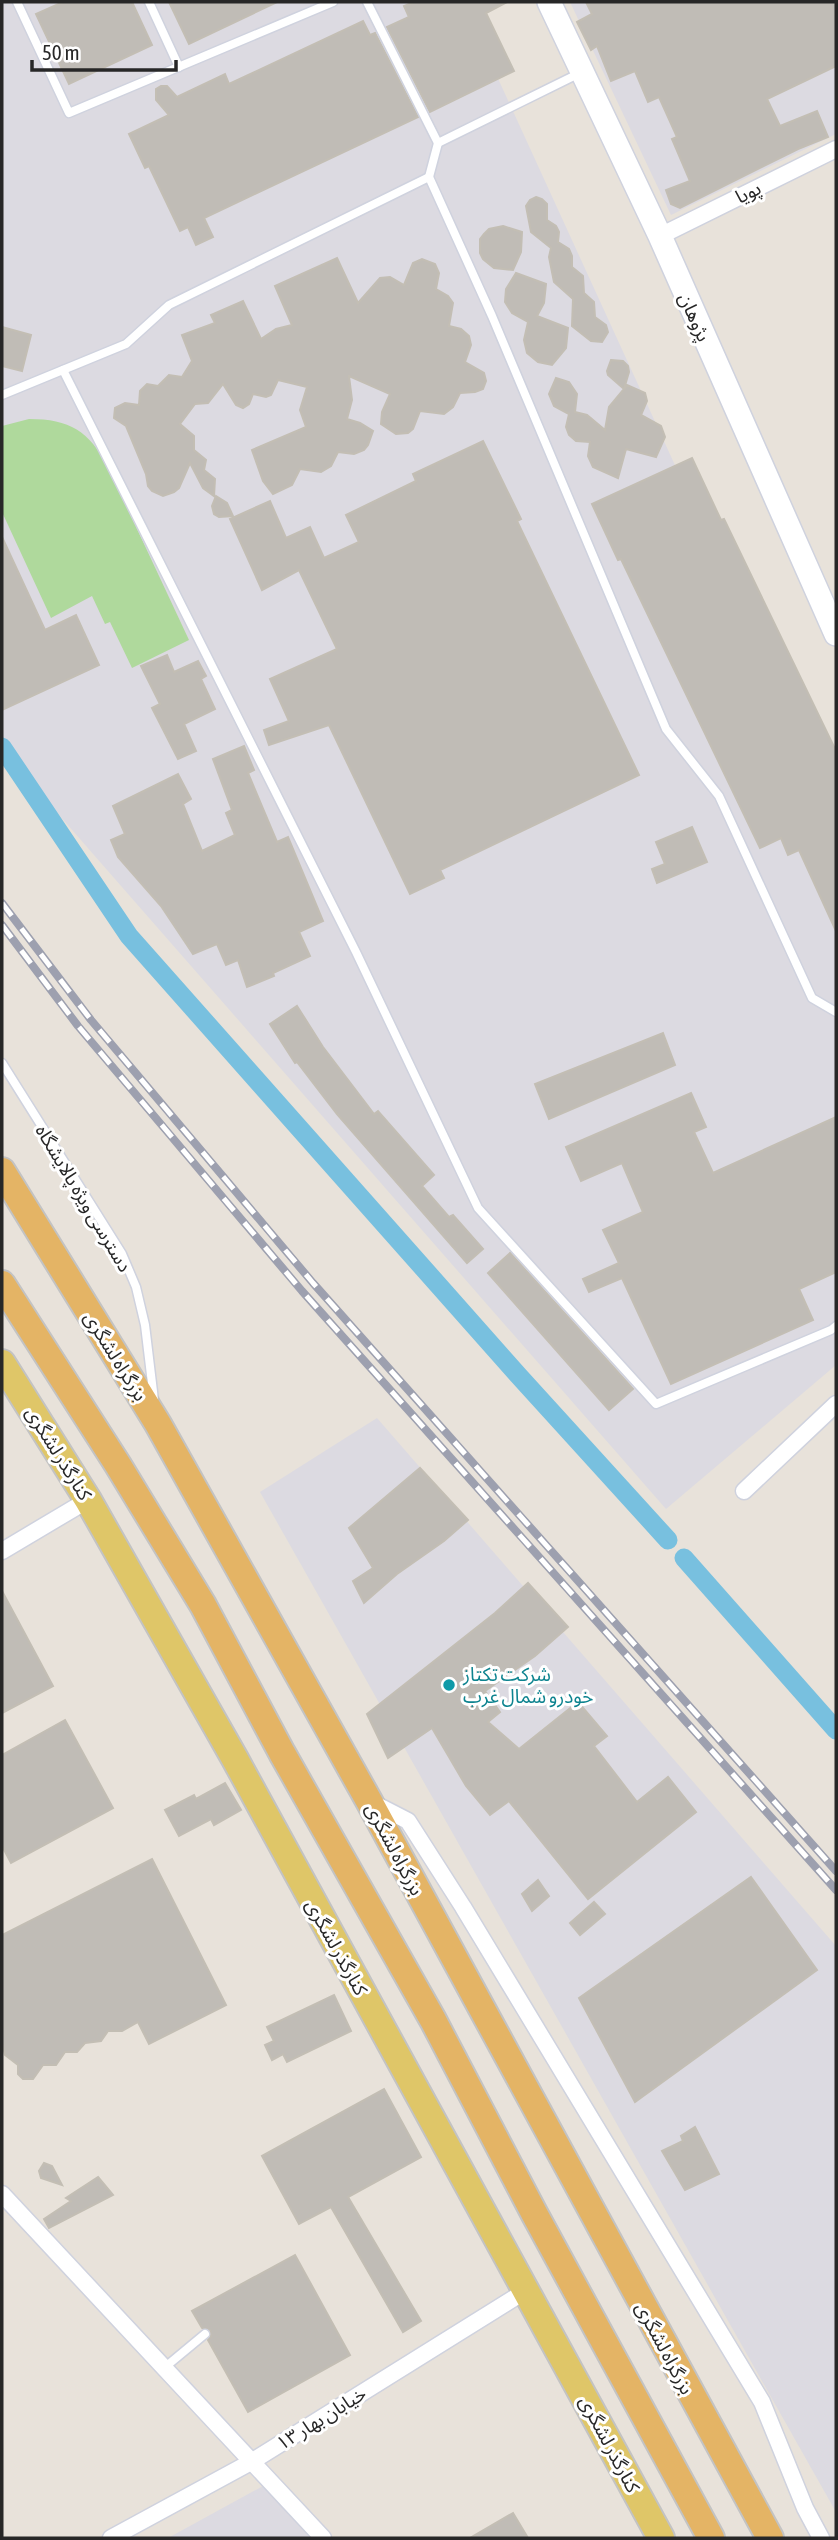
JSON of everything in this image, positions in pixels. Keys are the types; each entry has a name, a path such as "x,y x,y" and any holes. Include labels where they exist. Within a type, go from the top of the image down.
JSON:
{"highway":[{"name":"بزرگراه لشگری","path":"2,1171 158,1424 369,1801 770,2538"},
{"path":"2,1284 118,1465 203,1605 282,1753 433,2020 534,2213 711,2538"}],"main road":[{"name":"پژوهان","path":"548,2 660,236 836,634"},
{"name":"کنارگذر لشگری","path":"2,1363 88,1500 235,1759 661,2538"}],"street":[{"name":"پویا","path":"660,236 836,149"},
{"path":"744,1491 836,1404"},
{"path":"2,1551 88,1500"},
{"path":"369,1801 408,1821 463,1907 762,2402 805,2508 821,2538"},
{"path":"2,2194 323,2538"},
{"name":"خیابان بهار ۱۳","path":"111,2538 251,2462 527,2290"}],"lane":[{"path":"16,2 69,113 330,2"},
{"path":"149,2 179,67"},
{"path":"367,2 438,143 429,177 492,316 666,729 719,796 811,998 836,1012"},
{"path":"438,143 582,72"},
{"path":"2,395 126,344 169,305 429,177"},
{"path":"63,370 356,952 478,1208 656,1404 836,1326"},
{"name":"دسترسی ویژه پالایشگاه","path":"2,1063 122,1254 136,1287 145,1325 158,1424"},
{"path":"164,2368 205,2334"}],"shaded area":[{"path":"2,2 463,2 836,817 836,1365 666,1509 17,767 2,739"},
{"path":"570,2 836,2 836,134 671,215"},
{"path":"377,1418 836,1946 836,2512 260,1492"},
{"path":"263,2486 310,2538 168,2538"}],"green space":[{"path":"29,419 56,421 77,430 101,455 189,640 132,668 110,622 105,624 92,596 51,618 2,512 2,426"}],"building":[{"path":"63,2 132,2 152,45 69,84 36,14"},
{"path":"169,2 277,2 189,44"},
{"path":"414,2 507,2 486,13 514,71 430,112 387,27 409,17 404,6"},
{"path":"586,2 836,2 836,66 767,99 780,126 817,111 828,137 798,149 680,208 671,204 666,190 690,181 672,139 677,137 659,97 648,102 635,71 611,81 597,46 591,50 577,22 592,14"},
{"path":"363,21 370,35 375,33 418,117 204,218 213,237 196,245 188,227 180,231 149,166 145,168 129,134 169,115 156,100 156,89 167,86 177,97 225,74 229,84"},
{"path":"536,197 547,204 547,220 556,226 559,232 558,242 569,249 572,267 583,276 584,293 594,302 595,317 606,325 608,332 602,342 591,341 572,326 573,299 554,282 549,257 551,248 531,232 526,206"},
{"path":"503,226 522,232 521,252 513,270 494,268 480,253 480,239 484,234 489,229"},
{"path":"337,258 358,303 380,278 390,277 404,285 413,263 422,259 435,264 439,273 436,289 448,296 453,303 449,326 461,329 469,336 471,345 465,362 484,373 486,381 483,389 460,393 453,407 444,414 420,411 413,429 408,433 396,434 381,424 382,412 390,394 349,376 352,400 347,419 373,431 368,445 354,454 338,452 331,466 321,472 300,469 292,485 273,494 263,481 252,450 306,427 300,410 307,387 278,380 271,395 266,397 253,394 249,404 243,408 236,405 223,384 208,403 195,404 180,424 194,436 194,450 206,460 204,470 215,479 214,496 203,488 190,463 179,488 174,492 163,496 152,491 126,426 114,418 115,408 125,403 139,405 140,391 147,384 158,386 169,375 182,377 192,361 182,335 215,323 211,315 243,301 261,339 276,329 292,325 275,286"},
{"path":"516,273 546,284 544,303 537,316 568,328 566,348 552,365 538,362 527,353 524,340 528,322 512,313 505,302 506,289"},
{"path":"2,327 31,335 22,371 2,366"},
{"path":"611,360 623,361 628,366 624,389 608,375"},
{"path":"556,378 569,382 577,394 575,412 587,415 605,430 609,407 627,385 645,393 647,401 641,415 661,426 665,437 656,457 626,449 618,478 593,467 588,456 590,442 576,441 569,435 566,427 569,414 554,406 549,394"},
{"path":"483,441 521,519 517,521 639,775 440,870 444,878 410,894 329,725 269,745 264,730 289,721 270,679 337,649 299,570 262,590 230,519 270,501 286,538 310,527 324,558 359,542 346,515 416,481 413,474"},
{"path":"692,458 836,751 836,931 799,850 788,855 781,838 760,848 592,504"},
{"path":"216,496 227,503 233,516 219,517 214,514 212,506"},
{"path":"2,537 45,630 76,615 99,665 2,710"},
{"path":"167,655 174,672 198,661 206,676 201,679 215,709 184,724 196,751 178,759 152,708 160,704 141,666"},
{"path":"244,746 254,770 248,773 277,842 288,837 323,921 299,932 310,956 247,987 238,960 226,965 217,944 193,954 161,906 118,857 111,840 125,834 113,806 178,774 191,799 183,804 202,851 235,835 226,813 232,810 213,759"},
{"path":"692,827 707,862 657,883 652,869 665,864 656,842"},
{"path":"297,1006 323,1047 374,1114 378,1111 434,1175 422,1186 449,1217 453,1215 483,1249 467,1263 337,1114 297,1062 295,1063 270,1024"},
{"path":"663,1033 675,1065 549,1119 535,1084"},
{"path":"691,1093 706,1127 694,1132 713,1173 836,1117 836,1272 799,1289 813,1320 671,1384 622,1278 589,1292 583,1279 619,1263 603,1230 643,1212 622,1163 581,1181 566,1147"},
{"path":"510,1253 633,1389 609,1410 488,1273"},
{"path":"420,1468 468,1520 364,1603 353,1581 373,1568 349,1528"},
{"path":"528,1583 568,1627 535,1656 485,1691 500,1712 488,1722 519,1749 578,1702 607,1736 594,1746 637,1802 668,1777 696,1812 588,1899 509,1801 490,1815 466,1786 432,1728 388,1758 367,1714 495,1613"},
{"path":"2,1591 53,1686 2,1713"},
{"path":"65,1720 113,1808 11,1863 2,1846 2,1755"},
{"path":"225,1783 241,1810 214,1825 211,1819 179,1836 165,1810 194,1795 196,1799"},
{"path":"152,1859 226,2005 149,2044 138,2022 122,2031 108,2031 101,2041 85,2043 77,2052 65,2052 56,2065 43,2065 33,2079 23,2079 18,2074 18,2065 5,2055 2,2043 2,1935"},
{"path":"751,1877 817,1970 635,2102 579,1998"},
{"path":"538,1880 549,1896 532,1911 522,1894"},
{"path":"594,1902 605,1914 580,1935 570,1923"},
{"path":"334,1995 351,2031 287,2062 283,2054 272,2060 265,2045 274,2041 267,2027"},
{"path":"384,2089 421,2157 348,2197 421,2321 403,2332 331,2207 299,2224 262,2156"},
{"path":"695,2127 719,2174 685,2190 662,2151 683,2141 681,2136"},
{"path":"44,2163 52,2166 62,2185 41,2178 39,2171"},
{"path":"98,2177 113,2195 49,2228 44,2219 71,2201 66,2198"},
{"path":"295,2255 350,2355 248,2412 208,2340 211,2336 210,2330 202,2328 192,2311"},
{"path":"513,2513 528,2538 470,2538"}],"waterway":[{"path":"2,747 129,936 668,1540"},
{"path":"684,1558 836,1730"}],"railway":[{"path":"2,903 91,1020 313,1283 836,1871"},
{"path":"2,925 78,1026 302,1291 836,1890"}],"place":[{"name":"شرکت تکتاز خودرو شمال غرب","path":"449,1685"}]}
